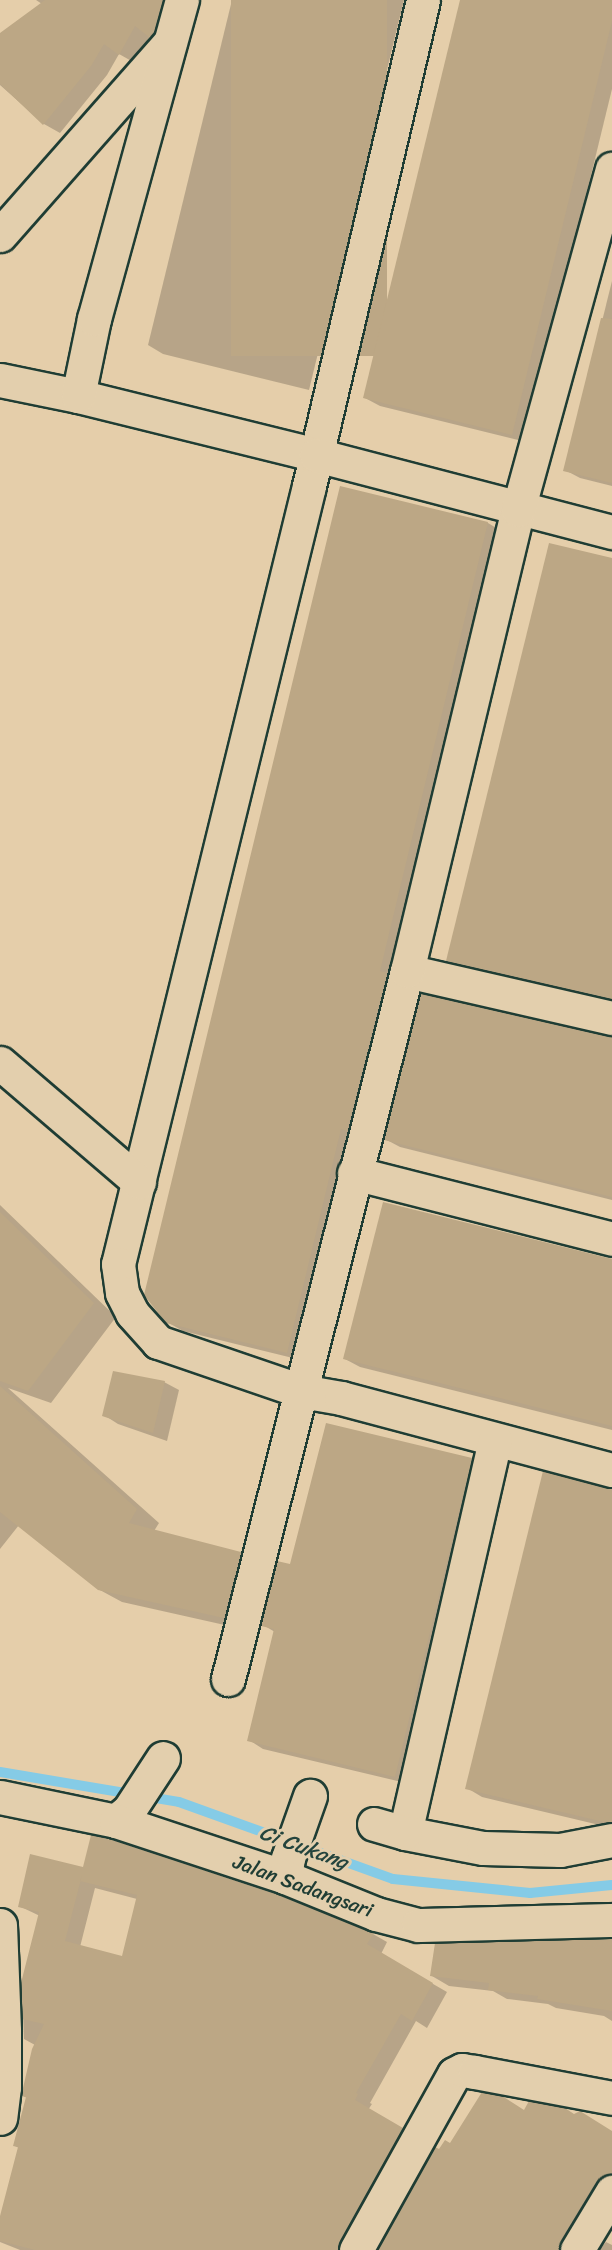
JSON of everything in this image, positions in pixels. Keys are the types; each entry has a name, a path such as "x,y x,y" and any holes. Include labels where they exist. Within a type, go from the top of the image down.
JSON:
{"street":[{"path":"78,396 94,319 174,37 182,0"},
{"path":"423,0 316,455 118,1264 122,1293 132,1313 158,1342 301,1391 341,1398 612,1470"},
{"path":"0,235 174,37"},
{"path":"228,1679 354,1173 407,971 518,510 612,169"},
{"path":"0,380 78,396 316,455 518,510 612,532"},
{"path":"407,971 447,978 612,1018"},
{"path":"0,1063 139,1182"},
{"path":"354,1173 612,1239"},
{"path":"495,1440 389,1828 483,1848 560,1850 612,1840"},
{"path":"122,1815 156,1770"},
{"path":"286,1867 310,1796"},
{"name":"Jalan Sadangsari","path":"0,1797 122,1815 286,1867 376,1914 418,1925 612,1920"},
{"path":"0,1925 4,1973 4,2086 0,2118"},
{"path":"356,2250 454,2073 462,2070 475,2072 612,2098"},
{"path":"577,2250 612,2192"}],"building":[{"path":"45,0 163,0 154,32 149,37 135,26 119,55 104,44 91,66 43,125 0,84 0,33"},
{"path":"231,0 387,0 387,356 231,356"},
{"path":"460,0 612,0 612,21 512,435 363,398"},
{"path":"601,318 612,319 612,483 563,471"},
{"path":"340,486 488,522 380,971 387,973 347,1131 341,1129 287,1353 166,1323 144,1295"},
{"path":"549,543 612,558 612,999 446,961"},
{"path":"421,993 612,1036 612,1197 384,1140"},
{"path":"383,1202 612,1259 612,1426 343,1359"},
{"path":"0,1212 94,1303 28,1391 0,1381"},
{"path":"113,1371 165,1381 153,1433 102,1416"},
{"path":"0,1386 137,1509 129,1523 241,1552 224,1618 98,1590 0,1512"},
{"path":"326,1423 472,1458 395,1777 247,1741 274,1629 261,1626 277,1561 290,1564"},
{"path":"543,1471 612,1488 612,1822 465,1789"},
{"path":"91,1835 116,1841 279,1895 374,1933 367,1944 433,1983 412,2021 401,2014 356,2093 358,2094 355,2100 403,2128 337,2250 35,2250 0,2241 0,2216 18,2147 13,2146 26,2097 22,2096 23,2088 32,2049 44,2024 22,2019 21,1983 39,1912 18,1907 30,1854 83,1867","holes":["80,1881 137,1895 122,1956 65,1941"]},
{"path":"612,1939 612,2011 537,1999 538,1996 488,1990 489,1983 430,1976 435,1943"},
{"path":"482,2092 502,2096 524,2110 529,2101 565,2108 574,2114 580,2111 612,2131 612,2173 602,2176 596,2182 561,2240 558,2250 377,2250 435,2147 439,2149 445,2140 450,2143"}],"waterway":[{"name":"Ci Cukang","path":"0,1772 179,1802 393,1879 530,1893 612,1885"}]}
